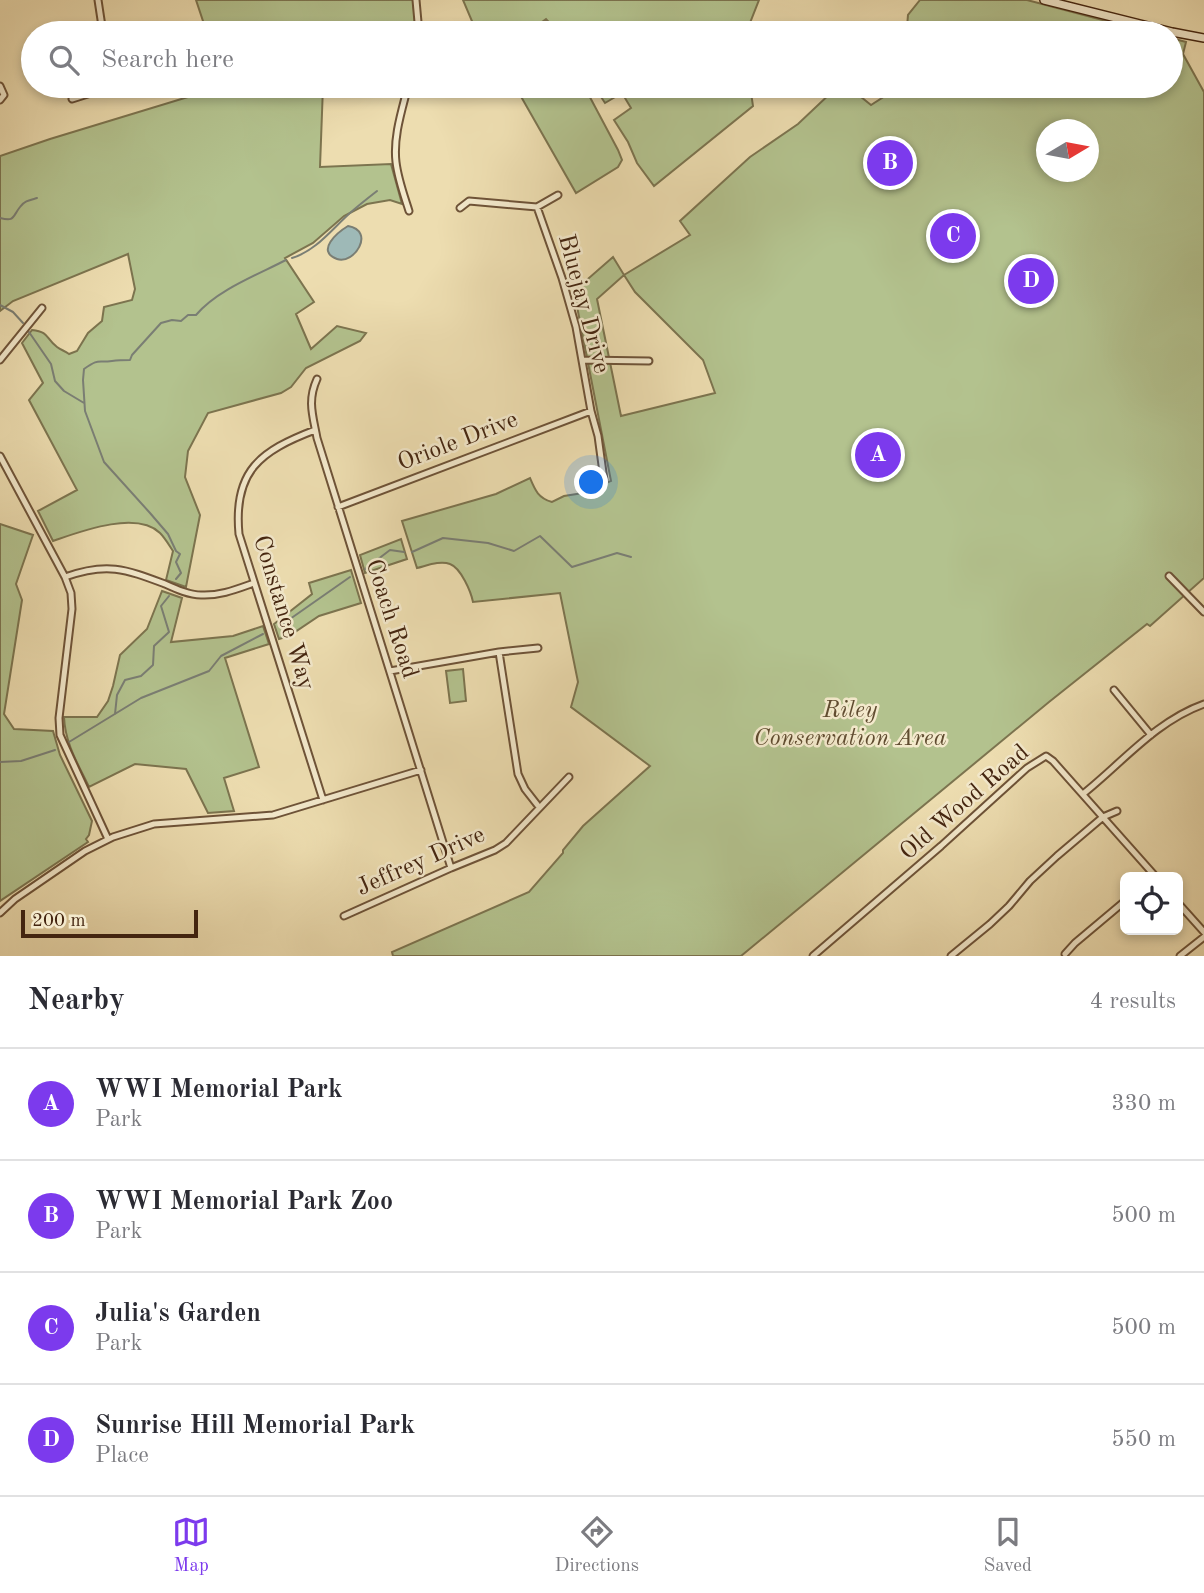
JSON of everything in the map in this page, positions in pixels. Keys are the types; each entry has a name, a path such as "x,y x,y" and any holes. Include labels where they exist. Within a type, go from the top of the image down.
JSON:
{"main road":[{"path":"1044,0 1127,21"},
{"path":"1183,34 1204,38"}],"street":[{"path":"98,0 101,21"},
{"path":"416,0 418,21"},
{"path":"0,86 4,94 0,100"},
{"path":"405,98 395,153 397,171 409,211"},
{"path":"460,208 470,201 537,206 558,195"},
{"name":"Bluejay Drive","path":"537,206 576,327 604,480"},
{"path":"0,360 42,308"},
{"path":"582,360 649,361"},
{"name":"Coach Road","path":"317,379 311,399 315,430 451,868"},
{"name":"Oriole Drive","path":"338,507 591,411"},
{"name":"Constance Way","path":"315,430 291,439 257,461 239,493 237,514 239,534 323,800"},
{"path":"0,456 71,593 72,608 59,718 60,735 108,839"},
{"path":"65,577 98,568 116,568 199,595 216,595 254,583"},
{"path":"1169,576 1204,612"},
{"path":"390,671 538,648"},
{"path":"499,652 519,774 525,789 539,807"},
{"path":"1114,690 1151,735"},
{"path":"1083,794 1151,735 1174,718 1204,704"},
{"name":"Old Wood Road","path":"813,956 1038,759 1046,756 1054,761 1150,872"},
{"path":"0,913 15,899 85,851 108,839 154,824 273,815 421,770"},
{"name":"Jeffrey Drive","path":"344,916 495,850 506,843 569,777"},
{"path":"951,956 1009,906 1048,865 1103,817 1117,811"},
{"path":"1065,954 1120,905"},
{"path":"1180,956 1204,934 1183,909"},
{"path":"962,948 969,956"}],"green space":[{"path":"196,0 413,0 415,21 203,21"},
{"path":"463,0 759,0 751,21 472,21"},
{"path":"920,0 1027,0 1107,21 908,21 908,15"},
{"name":"Riley Conservation Area","path":"1183,54 1204,92 1204,578 1150,626 1147,624 1049,702 741,956 393,956 392,952 529,892 583,826 650,766 571,707 578,682 560,593 473,602 465,581 454,566 442,563 417,568 402,521 496,494 530,478 538,493 552,502 611,481 574,291 613,257 624,275 690,235 680,221 750,157 798,124 825,98 862,98 871,105 882,98 1183,98","holes":["624,275 635,292 703,360 715,393 621,416 597,299"]},
{"path":"185,98 323,98 320,167 391,164 402,204 390,200 367,204 344,216 313,243 285,258 314,302 296,314 311,349 337,326 366,333 360,341 306,368 291,387 281,393 208,413 188,451 185,477 200,515 186,587 166,580 173,551 160,533 150,526 137,523 107,525 53,541 38,511 77,490 29,400 43,383 22,343 32,330 45,334 53,344 69,354 77,351 88,333 102,321 104,307 132,300 135,289 128,254 13,301 0,311 0,156"},
{"path":"522,98 590,98 622,160 618,167 576,193"},
{"path":"625,98 752,98 753,106 654,186 637,163 614,120 631,108"},
{"path":"0,524 33,535 16,584 22,600 4,714 14,729 53,731 60,755 92,821 86,839 88,842 0,901"},
{"path":"401,539 407,559 365,573 360,555"},
{"path":"351,570 361,603 319,616 289,636 279,639 274,624 312,594 309,583"},
{"path":"162,591 182,598 171,642 233,636 263,626 269,644 225,658 259,767 224,778 234,811 208,813 186,769 135,764 89,787 69,745 64,717 97,717 108,701 120,655 147,629"},
{"path":"463,669 466,701 450,703 446,671"}],"water":[{"path":"348,226 360,234 359,247 350,257 337,259 331,256 328,247 334,237"}],"waterway":[{"path":"292,258 316,245 377,191"},
{"path":"0,218 11,219 23,203 37,198"},
{"path":"176,579 181,573 176,562 180,554 168,534 104,462 85,411 84,369 98,362 130,360 161,323 181,321 188,315 196,315 226,291 286,260"},
{"path":"0,305 13,312 23,323"},
{"path":"29,332 51,364 55,381 64,391 84,403"},
{"path":"412,552 443,538 488,543 514,551 540,536 572,567 617,553 631,557"},
{"path":"365,569 390,550 404,552"},
{"path":"280,626 350,577"},
{"path":"115,714 117,695 125,680 141,676 153,665 154,646 169,632 161,606 169,596"},
{"path":"69,742 141,698 209,671 221,656 263,634"},
{"path":"0,762 21,761 55,750"}],"place":[{"name":"WWI Memorial Park Zoo","path":"890,163"},
{"name":"Julia's Garden","path":"953,236"},
{"name":"Sunrise Hill Memorial Park","path":"1031,281"},
{"name":"WWI Memorial Park","path":"878,455"}]}
